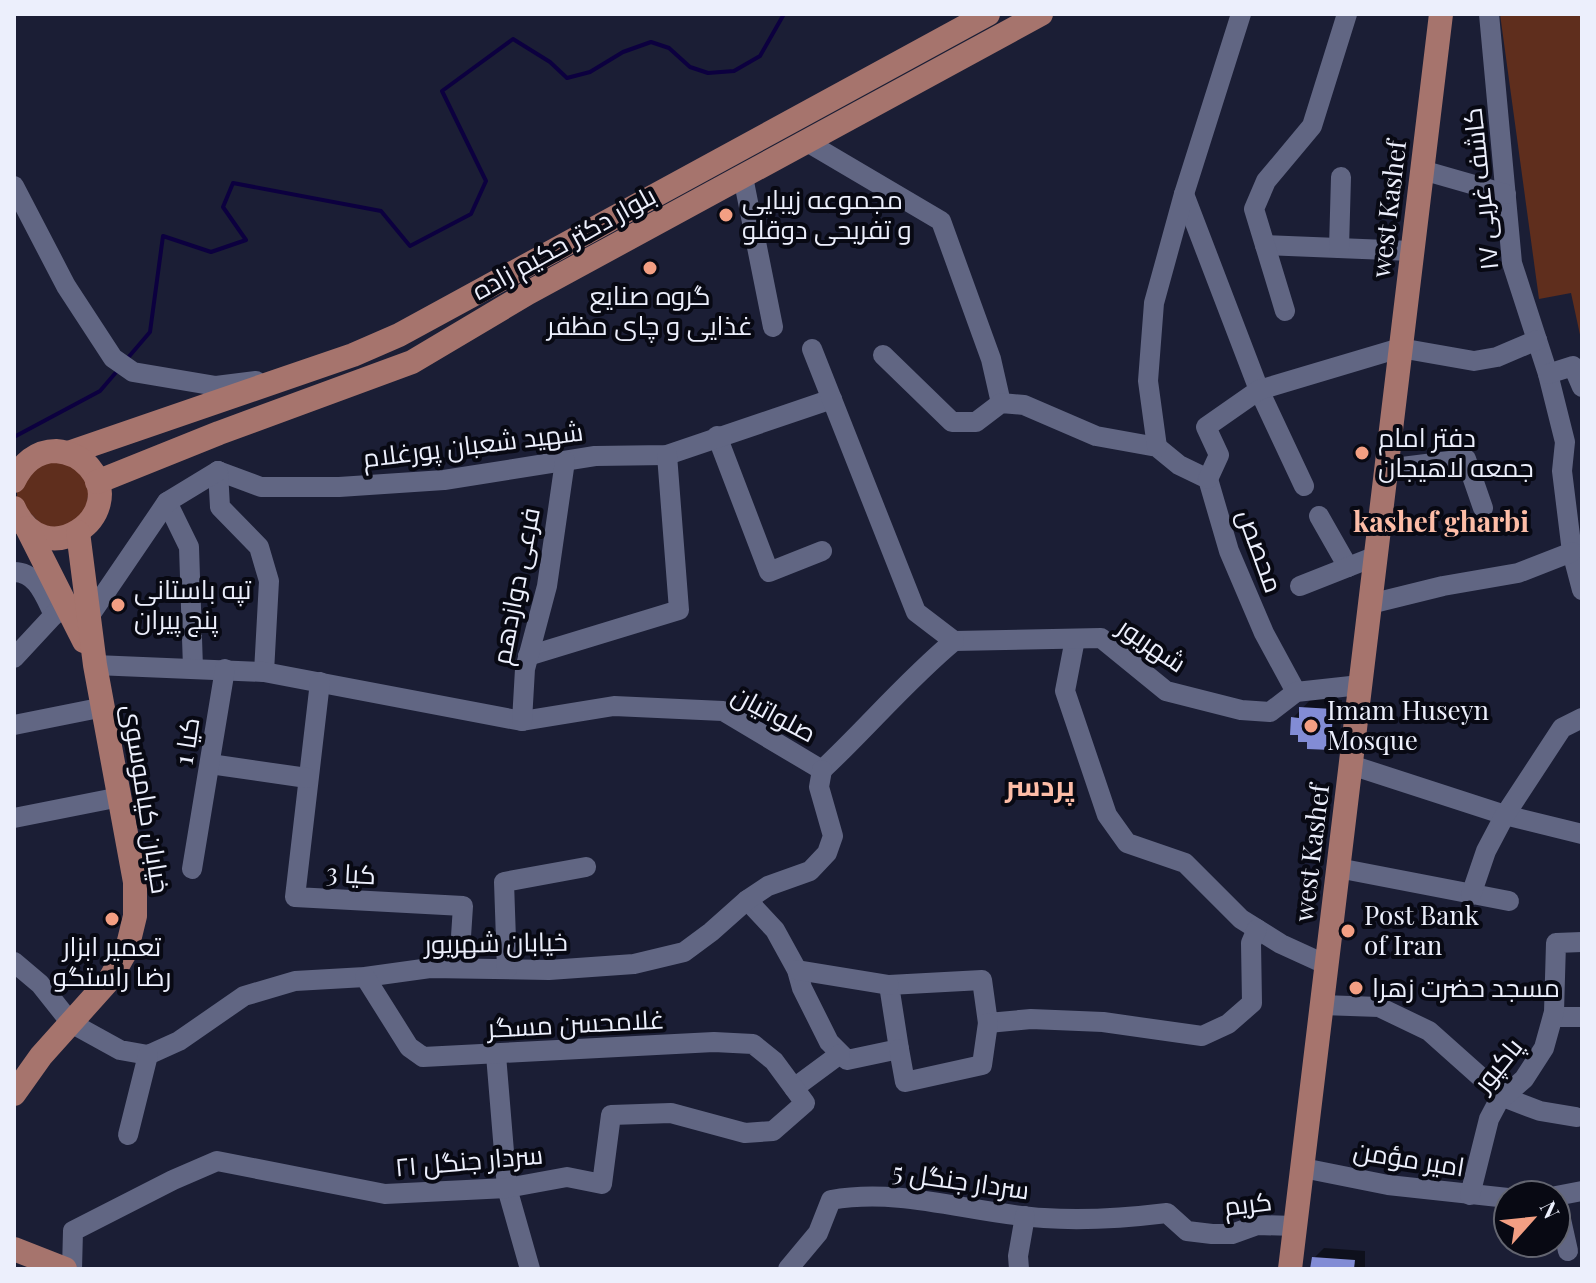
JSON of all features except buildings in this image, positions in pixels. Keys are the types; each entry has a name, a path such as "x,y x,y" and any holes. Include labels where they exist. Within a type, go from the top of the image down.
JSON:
{"main road":[{"name":"بلوار دکتر حکیم زاده","path":"14,481 30,459 42,453 68,453 353,355 399,335 988,14"},
{"name":"بلوار دکتر حکیم زاده","path":"97,482 412,362 541,286 1041,14"},
{"name":"west Kashef","path":"1290,1269 1441,14"},
{"path":"731,154 743,177"},
{"path":"531,264 541,286"},
{"path":"20,518 39,535 52,539 66,538 89,523 99,496 97,482 91,469 81,459 68,453"},
{"path":"20,518 60,608 95,665"},
{"path":"78,532 95,665"},
{"name":"خیابان کیاموسوی","path":"14,1094 41,1056 110,979 127,949 135,916 135,882 95,665"},
{"path":"14,1249 65,1269"}],"street":[{"path":"1157,447 1148,381 1154,303 1184,194 1241,14"},
{"path":"1285,311 1254,209 1266,181 1312,126 1347,14"},
{"name":"کاشف غربی ۱۷","path":"1489,14 1512,263 1548,374 1565,442 1562,471 1572,552 1582,590"},
{"path":"807,142 941,221 991,359 1001,403"},
{"path":"1422,170 1506,194"},
{"path":"743,177 773,327"},
{"path":"1339,248 1341,177"},
{"path":"14,186 66,286 113,358 133,372 216,386 286,378"},
{"path":"1184,194 1259,390 1304,486"},
{"path":"1265,245 1412,251"},
{"path":"883,355 952,422 976,422 1001,403 1024,405 1096,436 1157,447 1179,465 1208,479 1219,455 1206,427 1259,390 1400,348 1474,361 1497,357 1537,340"},
{"path":"812,349 916,612 954,641"},
{"path":"1548,374 1573,366 1582,387"},
{"name":"شهید شعبان پورغلام","path":"218,471 261,487 339,487 444,480 595,456 667,455 832,399"},
{"path":"717,436 769,572 822,551"},
{"path":"198,441 218,471 220,507 259,547 269,581 264,672"},
{"path":"528,656 679,610 667,455"},
{"path":"1386,469 1466,459 1483,508"},
{"name":"فرعی دوازدهم","path":"522,721 525,669 547,586 565,461"},
{"path":"88,618 167,502 218,471"},
{"name":"محصص","path":"1208,479 1235,565 1264,633 1296,692"},
{"path":"167,502 189,547 193,668"},
{"path":"1319,516 1348,567"},
{"path":"1370,604 1443,586 1518,573 1572,552"},
{"path":"1300,586 1376,556"},
{"path":"14,572 24,572 37,582 60,608 14,658"},
{"name":"شهریور","path":"954,641 1101,638 1166,691 1241,710 1270,712 1296,692 1360,685"},
{"path":"1075,639 1065,691 1107,815 1127,843 1185,863 1241,919 1281,944 1327,965"},
{"name":"صلواتیان","path":"95,665 264,672 522,721 614,706 723,711 822,770 918,671 954,641"},
{"name":"کیا 1","path":"192,869 225,669"},
{"name":"کیا 3","path":"320,682 295,897 463,906 459,967"},
{"path":"14,725 104,707"},
{"path":"1471,895 1486,851 1505,815 1562,728 1582,718"},
{"path":"210,764 307,778"},
{"path":"1351,765 1505,815 1582,834"},
{"name":"خیابان شهریور","path":"148,1055 179,1041 244,996 295,981 459,967 549,970 634,964 684,952 747,900 768,886 810,871 827,853 833,836 819,787 822,770"},
{"path":"14,818 120,797"},
{"path":"507,969 504,882 586,867"},
{"path":"1338,868 1509,901"},
{"path":"747,900 775,930 797,970 802,988 829,1042 840,1054 847,1060 899,1049"},
{"path":"988,1023 1031,1019 1103,1022 1202,1036 1228,1024 1252,1003 1251,943 1257,929"},
{"name":"پاکپور","path":"1470,1195 1489,1119 1503,1097 1524,1079 1544,1048 1553,1017 1556,943 1582,942"},
{"path":"14,962 40,984 71,1023 120,1050 148,1055 128,1135"},
{"path":"797,970 889,985 982,980 988,1023 982,1065 905,1082 889,985"},
{"name":"غلامحسن مسگر","path":"365,977 409,1047 423,1057 714,1042 753,1044 774,1061 800,1096"},
{"path":"1322,1005 1379,1007 1429,1031 1503,1097 1540,1111 1576,1117"},
{"path":"1553,1017 1582,1017"},
{"path":"800,1096 840,1054"},
{"path":"496,1055 507,1188 530,1269"},
{"name":"سردار جنگل ۲۱","path":"72,1269 73,1231 217,1161 385,1194 507,1188 567,1177 602,1184 611,1115 671,1113 745,1133 773,1131 800,1096"},
{"name":"امیر مؤمن","path":"1303,1168 1388,1185 1492,1197"},
{"name":"سردار جنگل 5","path":"788,1269 818,1233 831,1200 858,1195 916,1198 1025,1216 1115,1220 1167,1213"},
{"name":"کریم","path":"1167,1213 1187,1231 1212,1234 1232,1234 1257,1225 1295,1226"},
{"path":"1019,1269 1018,1256 1025,1216"}],"shaded area":[{"path":"1500,14 1582,14 1582,344 1571,293 1539,299"},
{"path":"62,457 90,481 85,519 49,533 17,499 17,488 29,467"}],"waterway":[{"path":"126,360 150,332 163,236 211,252 246,240 223,207 233,183 381,211 410,246 471,214 486,181 442,91 513,39 550,62 567,78 590,72 623,52 651,42 669,48 690,67 708,73 734,71 760,56 784,14"},
{"path":"14,437 100,391 118,370"}],"place":[{"name":"مجموعه زیبایی و تفریحی دوقلو","path":"726,215"},
{"name":"گروه صنایع غذایی و چای مظفر","path":"650,268"},
{"name":"دفتر امام جمعه لاهیجان","path":"1362,453"},
{"name":"تپه باستانی پنج پیران","path":"118,605"},
{"name":"Imam Huseyn Mosque","path":"1311,726"},
{"name":"تعمیر ابزار رضا راستگو","path":"112,919"},
{"name":"Post Bank of Iran","path":"1348,931"},
{"name":"مسجد حضرت زهرا","path":"1356,988"}],"district":[{"name":"kashef gharbi","path":"1441,522"},
{"name":"پردسر","path":"1040,786"}]}
